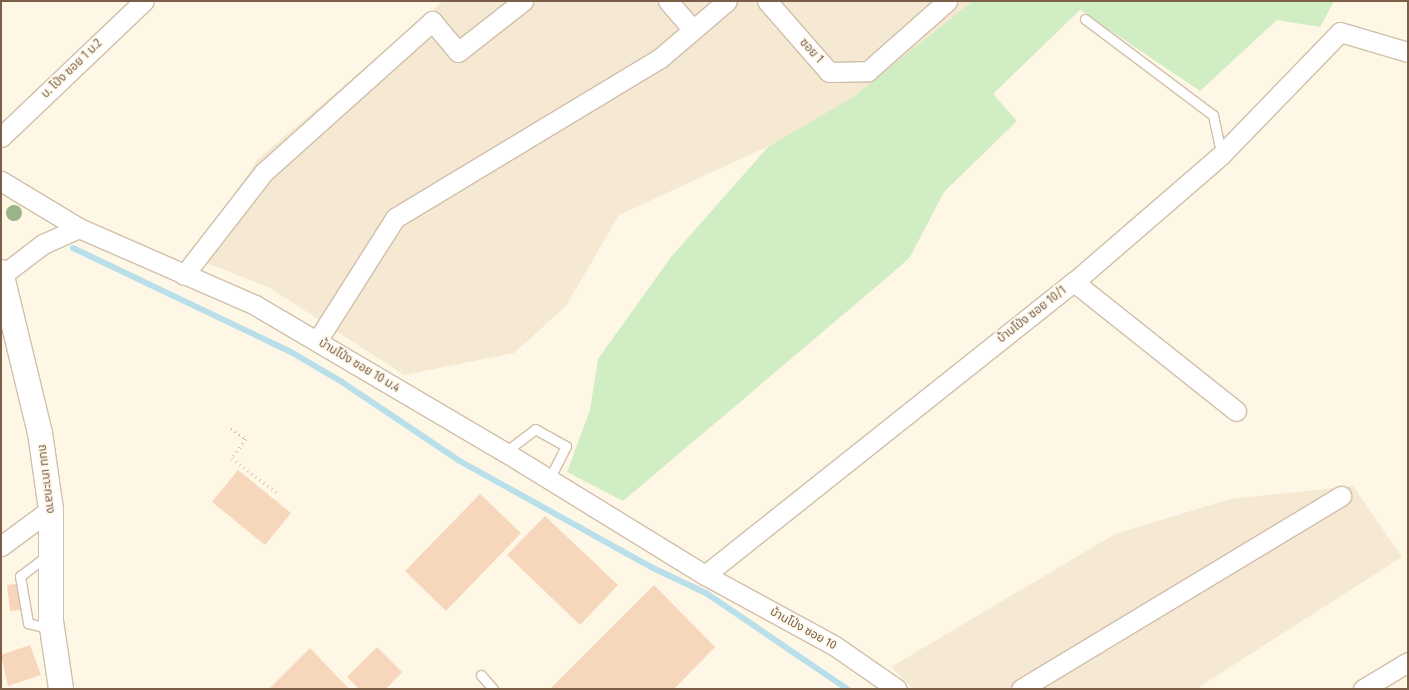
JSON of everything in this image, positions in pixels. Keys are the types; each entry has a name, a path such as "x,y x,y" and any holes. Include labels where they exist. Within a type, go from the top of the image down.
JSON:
{"street":[{"name":"บ. โป่ง ซอย 1 ม.2","path":"1,137 144,1"},
{"path":"184,275 264,172 432,21 458,52 523,1"},
{"path":"668,1 693,30"},
{"path":"318,341 396,218 659,60 727,1"},
{"name":"ซอย 1","path":"767,1 829,72 868,70 947,1"},
{"name":"บ้านโป่ง ซอย 10/1","path":"704,576 1074,282 1221,155 1340,32 1408,52"},
{"name":"บ้านโป่ง ซอย 10 ม.4","path":"1,181 79,228 255,305 505,452 704,576"},
{"path":"2,275 43,244 79,228"},
{"name":"ถนน เกาะกลาง","path":"2,275 40,433 51,509 51,629 61,689"},
{"path":"1074,282 1236,411"},
{"path":"1022,689 1341,496"},
{"path":"1,546 51,509"},
{"name":"บ้านโป่ง ซอย 10","path":"704,576 835,646 897,689"},
{"path":"1363,689 1408,662"}],"lane":[{"path":"1085,19 1212,115 1221,155"},
{"path":"505,452 535,429 566,446 549,480"},
{"path":"51,629 28,623 20,576 52,552"},
{"path":"480,675 493,689"}],"path":[{"path":"231,428 246,439 232,458 278,493"}],"shaded area":[{"path":"443,1 974,1 860,104 619,215 566,306 514,353 404,375 270,288 191,257 258,159"},
{"path":"1353,486 1402,557 1196,689 913,689 891,667 1115,534 1230,499"}],"green space":[{"path":"973,1 1334,1 1320,27 1277,20 1200,91 1080,10 993,94 1017,121 944,192 910,257 623,501 567,472 590,410 598,359 671,257 768,147 853,97"}],"building":[{"path":"238,470 291,513 265,545 212,502"},
{"path":"480,494 521,533 446,611 405,571"},
{"path":"545,516 618,585 580,625 507,555"},
{"path":"25,583 27,609 10,611 7,585"},
{"path":"654,585 715,647 674,689 550,689"},
{"path":"30,645 41,675 8,686 1,655"},
{"path":"377,647 402,672 386,689 359,689 347,677"},
{"path":"310,648 349,689 269,689"}],"waterway":[{"path":"73,248 291,352 342,382 458,460 653,568 706,593 847,689"}]}
